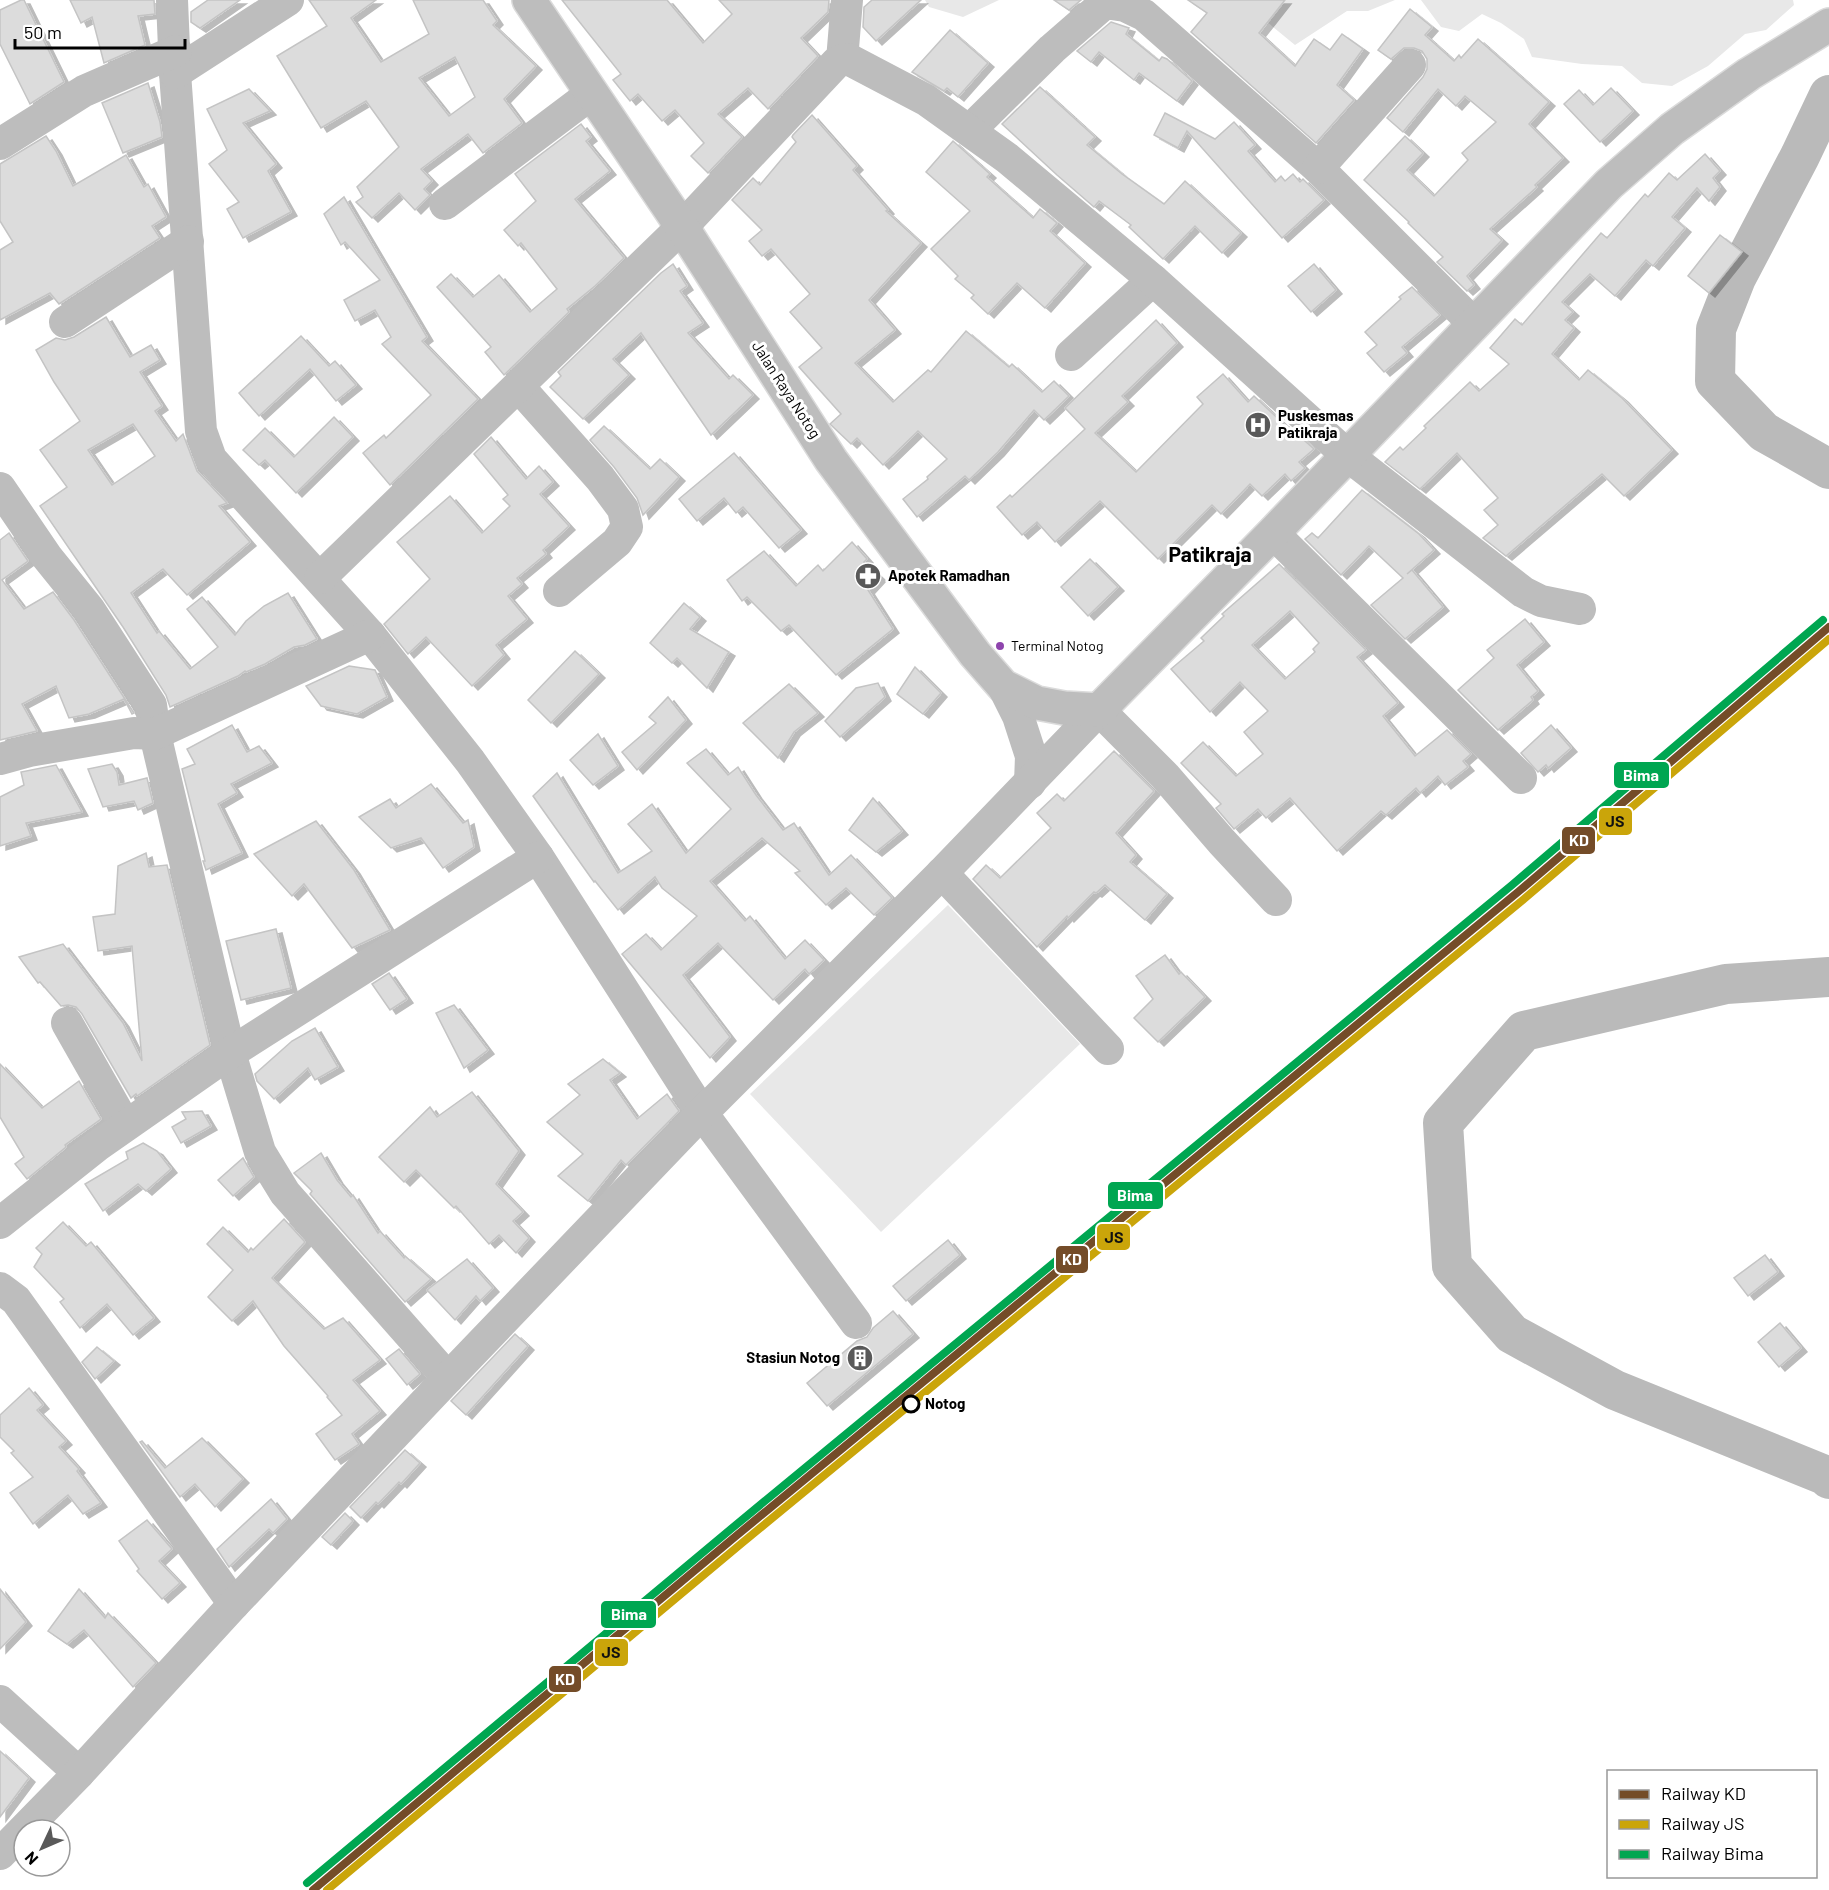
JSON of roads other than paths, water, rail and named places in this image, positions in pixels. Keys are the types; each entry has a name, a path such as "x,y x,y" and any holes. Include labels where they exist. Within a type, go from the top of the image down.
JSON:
{"highway":[{"name":"Jalan Raya Notog","path":"528,0 682,227 831,460 975,654 1003,686 1036,703 1064,708 1099,710"},
{"path":"1099,710 1274,533 1473,323 1609,184 1672,129 1749,74 1829,25"}],"street":[{"path":"172,0 201,431 211,459 370,635 471,761 538,857 702,1113 856,1323"},
{"path":"0,144 84,91 175,62 288,0"},
{"path":"842,60 847,0"},
{"path":"970,130 1052,49 1105,3 1125,6 1144,15 1318,168 1473,323"},
{"path":"320,578 682,227 837,62 848,59 926,100 1007,158 1153,279 1347,455 1523,592 1541,602 1581,609"},
{"path":"1318,168 1410,65"},
{"path":"445,204 591,94"},
{"path":"65,322 188,241"},
{"path":"1071,355 1153,279"},
{"path":"518,386 600,478 623,509 627,527 617,542 559,591"},
{"path":"0,488 47,557 89,609 151,705 155,734 230,1053 260,1152 285,1193 448,1378"},
{"path":"1274,533 1521,778"},
{"path":"0,759 29,750 123,735 155,734 370,635"},
{"path":"1003,686 1018,716 1031,756 1030,783"},
{"path":"0,1854 79,1773 234,1604 448,1378 702,1113 942,873 1099,710 1165,776 1276,900"},
{"path":"0,1222 125,1125 230,1053 538,857"},
{"path":"942,873 1108,1049"},
{"path":"68,1023 125,1125"},
{"path":"0,1288 16,1300 234,1604"},
{"path":"0,1701 79,1773"}],"waterway":[{"path":"1829,95 1736,278 1716,329 1715,381 1764,432 1829,469"},
{"path":"1829,977 1726,984 1524,1031 1443,1123 1452,1266 1512,1334 1615,1390 1827,1476 1829,1479"}],"rail line":[{"name":"Bima","path":"307,1883 731,1529 1512,885 1823,620"},
{"name":"KD","path":"313,1890 736,1536 1518,892 1829,627"},
{"name":"JS","path":"327,1890 742,1543 1524,899 1829,639"}],"place":[{"name":"Puskesmas Patikraja","path":"1258,425"},
{"name":"Apotek Ramadhan","path":"868,576"},
{"name":"Terminal Notog","path":"1000,646"},
{"name":"Stasiun Notog","path":"860,1358"},
{"name":"Notog","path":"911,1404"}],"district":[{"name":"Patikraja","path":"1210,555"}]}
